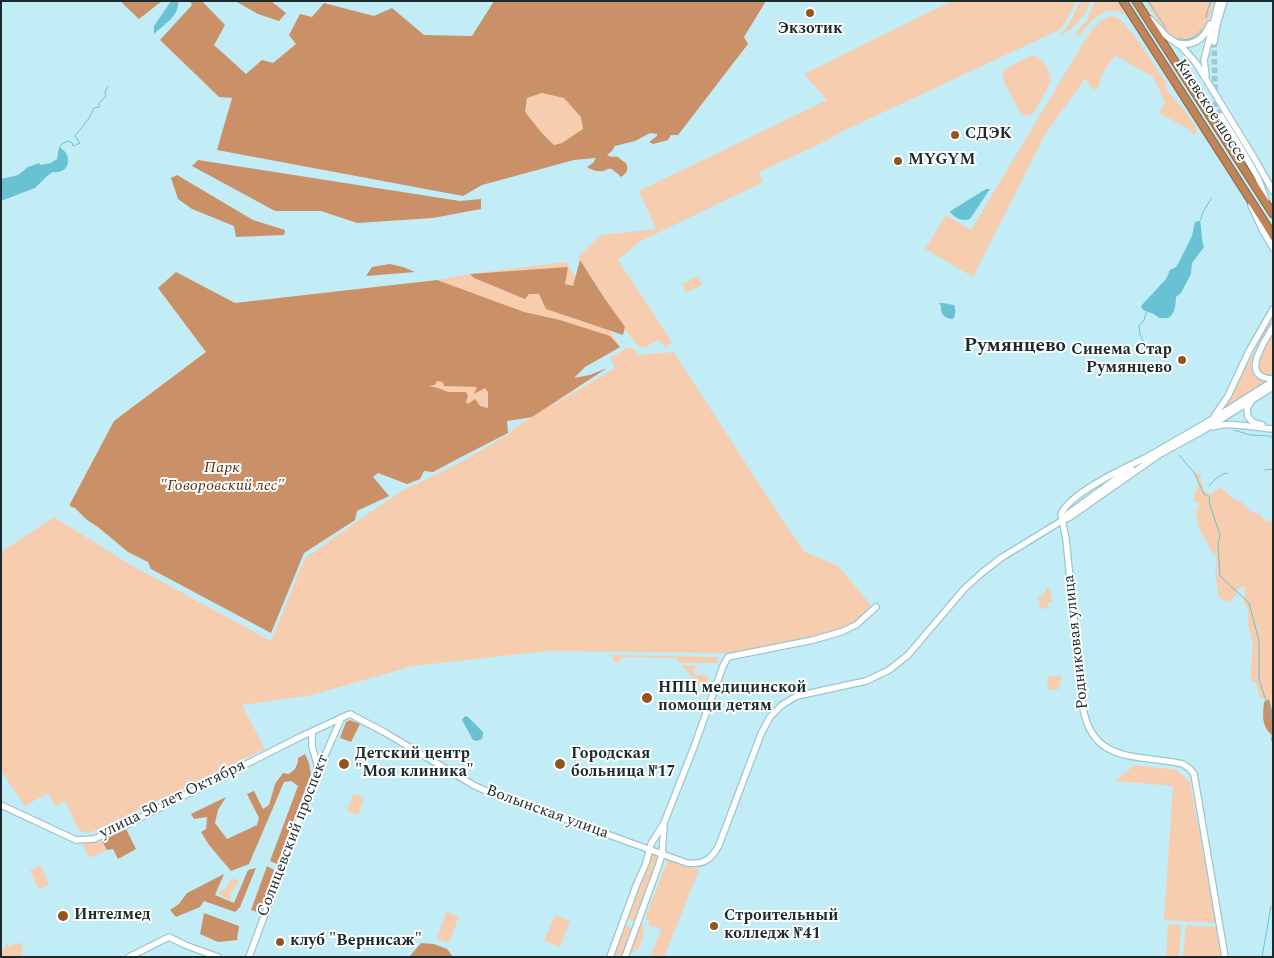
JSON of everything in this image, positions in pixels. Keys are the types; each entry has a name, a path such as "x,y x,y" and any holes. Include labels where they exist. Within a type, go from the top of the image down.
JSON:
{"highway":[{"name":"Киевское шоссе","path":"1123,1 1273,235"},
{"name":"Киевское шоссе","path":"1138,4 1272,212"}],"street":[{"path":"1175,43 1182,45 1197,42 1209,26 1218,1"},
{"path":"1209,85 1204,60 1218,1"},
{"path":"1214,42 1224,1"},
{"path":"1138,4 1164,35 1188,53 1262,169 1273,191"},
{"path":"1221,116 1258,178 1272,212"},
{"path":"1262,169 1273,181"},
{"path":"1245,192 1273,248"},
{"path":"1212,419 1228,396 1249,351 1273,309"},
{"path":"1273,327 1257,355 1254,365 1261,376 1273,380"},
{"path":"1063,520 1061,514 1068,502 1106,478 1212,419 1273,380"},
{"path":"1204,430 1273,387"},
{"path":"1261,395 1249,405 1247,411 1248,418 1255,424 1273,428"},
{"path":"1204,430 1231,424 1273,428"},
{"name":"Волынская улица","path":"342,717 352,714 480,788 662,854 693,864 703,862 714,854 723,837 761,734 770,717 782,705 797,696 866,681 889,670 908,655 965,588 1001,558 1070,517 1160,454 1204,430"},
{"name":"Родниковая улица","path":"1063,520 1083,708 1087,724 1095,738 1114,752 1183,764 1192,771 1195,779 1225,957"},
{"path":"610,957 646,863 651,844 664,823 728,657 814,640 841,632 856,625 876,607"},
{"name":"улица 50 лет Октября","path":"1,805 76,840 94,838 124,826 342,717"},
{"name":"Солнцевский проспект","path":"249,957 316,776 342,717"},
{"path":"330,723 333,726 333,736"},
{"path":"312,732 312,746 317,764 316,776"},
{"path":"300,737 305,738 312,746"},
{"path":"625,957 662,854 664,823"},
{"path":"129,957 167,938 172,938 185,945 218,957"}],"green space":[{"path":"120,1 162,1 139,19"},
{"path":"190,1 202,1 225,25 214,45 246,74 262,60 273,63 296,44 289,35 300,14 312,17 324,3 374,16 392,8 424,35 472,36 494,1 766,1 744,37 748,44 678,135 671,135 668,140 653,144 649,142 657,134 650,133 635,141 615,146 607,155 618,157 626,163 627,171 621,177 611,169 599,171 587,167 596,158 574,160 482,185 463,196 217,150 232,98 219,97 160,40 192,5","holes":["542,93 564,98 581,117 583,129 562,143 554,145 525,112 527,98"]},
{"path":"235,1 271,1 286,13 279,21 258,14"},
{"path":"952,1 1077,1 1061,29 759,172 763,182 639,242 618,260 672,342 665,348 659,340 643,348 638,346 578,257 601,235 656,229 639,191 827,100 804,74"},
{"path":"1080,1 1091,1 1078,22 1070,30 1059,36 1068,26"},
{"path":"1095,1 1117,1 1126,16 1112,10 1106,12 1094,19 1079,36 1075,33 1087,20"},
{"path":"1146,1 1214,1 1204,30 1195,40 1189,42 1172,38 1167,34 1158,23"},
{"path":"1112,16 1122,21 1136,38 1167,84 1165,88 1196,127 1197,131 1194,135 1190,130 1159,113 1165,102 1153,77 1115,55 1101,76 1099,86 1094,90 1085,79 1046,133 973,277 925,249 946,215 971,230 1088,36 1098,23"},
{"path":"1033,55 1037,56 1048,69 1051,81 1035,111 1031,115 1025,116 1019,111 1004,82 1003,74 1010,66"},
{"path":"542,93 564,98 581,117 583,129 562,143 554,145 525,112 527,98"},
{"path":"198,160 460,201 481,199 481,209 433,218 357,223 321,211 275,211 192,166"},
{"path":"177,175 253,220 285,230 284,235 236,237 234,226 192,209 178,199 171,178"},
{"path":"580,260 625,327 623,335 546,309 539,294 529,294 525,299 474,278 470,274 568,267 565,284 573,286"},
{"path":"566,262 620,347 585,367 574,378 590,375 607,368 545,410 615,368 610,358 628,347 636,350 638,355 667,352 669,354 673,351 805,552 838,566 871,605 847,630 814,638 729,653 547,651 413,666 312,695 242,705 265,749 90,833 79,831 65,801 55,806 48,793 25,806 1,771 1,552 54,517 131,565 271,641 305,558 398,493 461,462 512,432 513,429 531,418 507,421 508,433 433,472 424,471 420,479 407,484 378,473 373,477 389,496 357,511 355,520 304,553 271,633 151,569 148,562 128,552 87,520 75,508 70,506 114,421 206,352 158,288 176,272 235,303 437,280"},
{"path":"390,264 415,272 366,276 372,267"},
{"name":"Парк \"Говоровский лес\"","path":"176,272 235,303 437,280 524,312 560,320 610,336 620,347 585,367 574,378 590,375 607,368 532,417 507,421 508,433 433,472 424,471 420,479 407,484 378,473 373,477 389,496 357,511 355,520 304,553 271,633 151,569 148,562 128,552 87,520 75,508 70,506 114,421 206,352 158,288","holes":["437,381 443,382 444,386 477,387 474,394 485,388 488,392 488,408 480,406 475,399 468,404 466,402 468,396 466,392 448,392 429,386 435,385"]},
{"path":"698,276 702,285 686,293 682,284"},
{"path":"1273,314 1273,322 1255,354 1253,363 1253,370 1257,377 1267,382 1223,410 1230,400"},
{"path":"1273,332 1273,377 1270,378 1260,372 1257,361"},
{"path":"1195,472 1200,474 1204,491 1211,494 1221,487 1233,499 1240,501 1250,511 1260,514 1266,522 1273,519 1273,715 1269,699 1265,700 1259,696 1256,683 1252,681 1250,676 1253,646 1248,624 1248,609 1244,603 1245,587 1237,590 1231,602 1219,598 1215,572 1217,565 1216,555 1199,529 1196,514 1199,503 1194,501 1198,486 1194,475"},
{"path":"1046,588 1050,588 1052,602 1048,602 1048,608 1040,609 1038,596 1047,595 1044,595"},
{"path":"611,655 719,657 717,663 681,663 676,658 623,657 618,662 613,662"},
{"path":"681,665 699,666 693,670 696,676 703,674 709,678 705,689 703,689"},
{"path":"1061,675 1060,689 1048,690 1047,677"},
{"path":"1269,699 1273,715 1273,743 1271,740 1272,735 1266,728 1263,720 1264,702"},
{"path":"350,720 360,724 351,742 340,738 346,722"},
{"path":"305,754 311,774 277,864 270,861 298,786 291,781 284,782 249,864 231,871 209,845 201,832 206,829 207,817 194,819 191,814 226,797 218,810 215,823 227,839 257,825 259,818 247,794 254,791 263,809 269,805 275,784 283,773 289,774 295,769 298,758"},
{"path":"1135,765 1177,770 1190,782 1216,923 1164,920 1173,786 1114,781"},
{"path":"353,794 364,798 358,815 347,811"},
{"path":"126,829 136,849 118,859 113,849 107,850 102,841"},
{"path":"102,841 107,850 90,858 82,844"},
{"path":"656,854 659,859 635,922 627,918 650,856"},
{"path":"668,859 699,870 664,957 650,957 661,929 650,926 645,918"},
{"path":"41,865 49,885 38,889 30,870"},
{"path":"267,866 274,870 260,913 251,910"},
{"path":"256,868 240,907 235,912 204,901 200,907 176,917 170,910 179,904 187,893 224,874 215,895 234,903 248,870"},
{"path":"232,878 239,882 229,895 232,897 230,900 218,894 222,889 224,891"},
{"path":"446,912 459,916 449,943 437,939"},
{"path":"204,913 239,926 237,940 218,942 200,934"},
{"path":"555,915 570,921 560,947 544,941"},
{"path":"641,924 643,925 643,938 637,950 630,954"},
{"path":"1168,924 1181,925 1179,957 1166,957"},
{"path":"625,925 630,927 631,931 622,957 612,957 623,928"},
{"path":"1186,925 1216,927 1221,957 1184,957"},
{"path":"20,942 23,948 23,957 2,957 2,951 6,945 8,944 9,947"},
{"path":"421,943 434,944 447,949 453,957 409,957"}],"water":[{"path":"171,1 178,1 174,16 154,34 154,26"},
{"path":"59,147 64,150 68,159 64,170 53,172 35,188 1,201 1,179 18,175 28,167 39,163 41,165 51,163 57,159"},
{"path":"986,189 990,189 970,219 959,219 950,212 952,210"},
{"path":"1200,221 1204,247 1192,263 1191,274 1181,293 1176,297 1174,312 1168,318 1159,318 1143,310 1141,306 1166,279 1170,270 1176,267 1192,236 1195,222"},
{"path":"939,303 954,305 955,316 953,319 944,316"},
{"path":"465,716 483,732 482,739 473,740 462,720"}],"waterway":[{"path":"1148,1 1166,28"},
{"path":"1206,18 1211,1"},
{"path":"1178,38 1185,40 1191,38 1202,29"},
{"path":"59,148 63,143 69,141 73,146 80,143 75,136 94,108 99,107 99,103 106,96 105,92 108,86"},
{"path":"1200,221 1211,199"},
{"path":"1144,351 1148,349 1140,336 1139,326 1144,320 1147,310"},
{"path":"1234,430 1250,435 1273,438"},
{"path":"1179,455 1195,474 1204,494 1210,497 1209,502 1220,535 1218,544 1220,576 1249,603 1259,641 1259,680 1273,721"},
{"path":"1265,470 1273,469"},
{"path":"1209,486 1217,478 1227,473"},
{"path":"1262,957 1271,906"}],"tunnel":[{"path":"1214,42 1215,97 1221,116"}],"place":[{"name":"Экзотик","path":"810,13"},
{"name":"СДЭК","path":"955,135"},
{"name":"MYGYM","path":"898,161"},
{"name":"Синема Стар Румянцево","path":"1182,360"},
{"name":"НПЦ медицинской помощи детям","path":"647,698"},
{"name":"Детский центр \"Моя клиника\"","path":"344,764"},
{"name":"Городская больница №17","path":"560,764"},
{"name":"Интелмед","path":"63,916"},
{"name":"Строительный колледж №41","path":"714,926"},
{"name":"клуб \"Вернисаж\"","path":"280,942"}],"district":[{"name":"Румянцево","path":"1015,347"}]}
